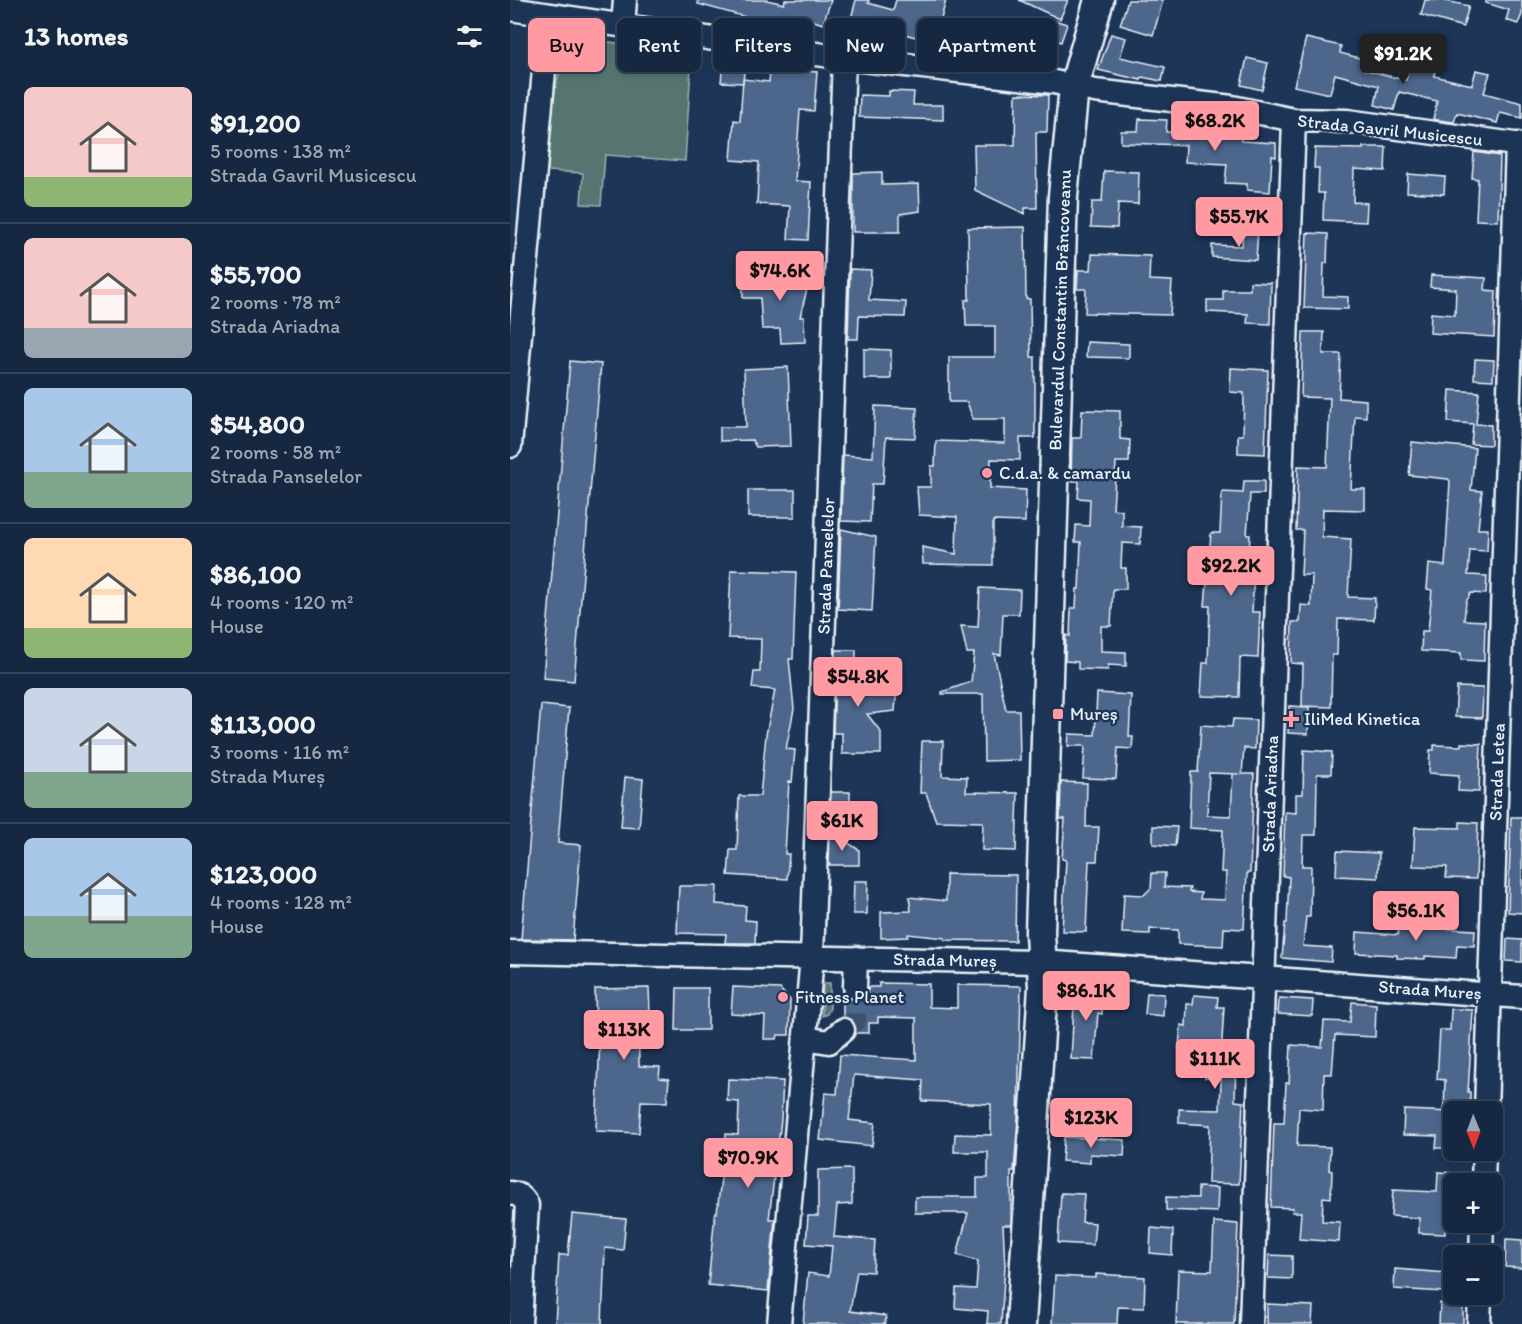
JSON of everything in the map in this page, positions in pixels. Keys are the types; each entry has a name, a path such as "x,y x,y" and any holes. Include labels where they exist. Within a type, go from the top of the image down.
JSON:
{"main road":[{"name":"Bulevardul Constantin Brâncoveanu","path":"1021,1324 1041,1007 1040,910 1063,207 1074,87 1099,0"}],"street":[{"path":"624,18 625,0"},
{"name":"Strada Gavril Musicescu","path":"510,9 617,25"},
{"path":"510,446 549,15"},
{"name":"Strada Gavril Musicescu","path":"701,37 825,55"},
{"name":"Strada Gavril Musicescu","path":"905,65 1054,82 1074,87 1232,107 1294,120 1347,121 1520,145"},
{"name":"Strada Panselelor","path":"779,1324 812,957 844,72"},
{"name":"Strada Ariadna","path":"1251,1324 1294,120"},
{"name":"Strada Letea","path":"1486,1101 1520,145"},
{"name":"Strada Mureș","path":"510,952 1041,962 1522,997"},
{"path":"855,987 856,958"},
{"path":"805,1038 829,1042 843,1030"},
{"path":"510,1193 523,1198 527,1205 520,1324"},
{"path":"1479,1324 1480,1305"}],"green space":[{"path":"605,41 617,43 617,72 691,72 685,161 605,155 601,205 581,204 583,173 547,171 554,94 559,72 605,72"},
{"path":"823,983 830,983 830,1008 827,1014 822,1016"}],"building":[{"path":"698,0 767,0 784,4 785,0 831,0 823,24 813,21 813,18 796,15 795,18 749,18 698,4"},
{"path":"856,0 869,0 868,3 893,10 896,0 946,0 941,18 917,18 917,37 905,34 905,18 851,18"},
{"path":"1019,0 1068,0 1060,19"},
{"path":"1128,0 1163,0 1153,35 1120,25"},
{"path":"1425,0 1441,0 1469,6 1463,27 1421,15"},
{"path":"1486,0 1522,0 1522,14 1518,24 1506,20 1509,10 1486,3"},
{"path":"1057,21 1067,24 1061,42 1057,41"},
{"path":"1111,34 1126,38 1120,57 1165,67 1162,81 1142,77 1141,80 1098,70"},
{"path":"1306,38 1341,46 1340,53 1367,60 1365,70 1406,80 1410,66 1435,71 1434,76 1472,85 1476,70 1490,73 1484,93 1522,103 1522,118 1500,113 1497,123 1457,113 1454,122 1433,119 1437,101 1399,92 1394,110 1375,105 1379,86 1335,74 1330,94 1294,86"},
{"path":"1247,58 1268,63 1262,90 1241,85"},
{"path":"722,72 744,72 743,83 721,82"},
{"path":"770,72 817,72 814,111 800,110 795,181 811,182 808,240 788,239 790,206 757,204 759,162 731,160 734,120 740,121 743,79 769,82"},
{"path":"889,91 914,92 913,105 943,105 943,120 859,117 860,95 889,96"},
{"path":"1016,94 1048,95 1047,132 1036,132 1037,208 1025,208 1025,214 975,190 974,145 1015,145"},
{"path":"1139,119 1167,120 1166,132 1228,136 1229,124 1242,125 1241,141 1276,143 1276,157 1272,156 1270,192 1247,190 1247,184 1225,183 1227,164 1185,162 1186,145 1121,143 1121,131 1138,131"},
{"path":"1363,147 1386,147 1385,171 1354,169 1353,202 1367,203 1366,222 1323,220 1324,193 1318,193 1319,168 1314,168 1315,148 1363,149"},
{"path":"1474,152 1500,156 1498,221 1476,220 1478,179 1472,178"},
{"path":"1104,171 1139,172 1138,204 1118,203 1117,228 1091,227 1092,202 1102,202"},
{"path":"882,172 882,185 919,184 920,211 900,214 900,232 853,232 853,173"},
{"path":"1408,174 1445,177 1444,194 1407,192"},
{"path":"1025,227 1026,299 1030,299 1031,357 1035,357 1035,438 1020,438 1020,460 991,459 990,488 1026,490 1025,522 993,521 993,565 923,564 922,547 956,554 957,517 919,515 917,487 931,487 931,466 935,466 936,441 1005,443 1005,419 973,419 967,402 949,402 949,357 995,357 995,326 966,326 965,300 969,300 968,228"},
{"path":"1243,229 1258,230 1256,260 1212,257 1212,245 1242,246"},
{"path":"1307,233 1328,234 1323,296 1348,297 1348,309 1304,308"},
{"path":"1092,254 1150,256 1149,280 1172,281 1170,315 1085,313 1086,289 1077,289 1078,270 1091,270"},
{"path":"850,269 871,270 869,300 906,302 905,317 859,316 858,339 848,339"},
{"path":"811,273 800,317 804,317 805,342 781,343 780,329 762,329 760,298 743,298 742,275"},
{"path":"1431,275 1486,278 1485,290 1496,291 1494,337 1430,333 1431,313 1455,315 1456,289 1430,287"},
{"path":"1250,282 1271,283 1270,324 1247,323 1248,314 1207,312 1207,300 1223,300 1223,290 1250,290"},
{"path":"1303,332 1324,332 1323,354 1341,354 1339,398 1366,400 1366,417 1355,416 1351,489 1365,489 1365,510 1323,509 1322,537 1351,539 1348,597 1375,598 1374,620 1338,619 1337,655 1332,655 1331,707 1302,706 1303,664 1291,663 1292,622 1300,622 1301,605 1311,606 1312,575 1301,575 1303,530 1296,530 1298,466 1327,467 1330,398 1301,397"},
{"path":"1087,342 1129,344 1129,358 1086,357"},
{"path":"864,349 891,350 891,379 864,379"},
{"path":"1475,359 1494,360 1493,380 1474,379"},
{"path":"570,361 601,364 574,681 543,678"},
{"path":"788,367 791,446 756,447 752,440 720,441 720,427 746,427 744,369"},
{"path":"1231,368 1268,370 1265,454 1238,453 1238,435 1243,435 1244,393 1230,392"},
{"path":"1450,390 1479,392 1476,424 1491,425 1491,445 1471,444 1473,424 1448,422"},
{"path":"875,406 917,408 915,438 886,437 883,484 872,484 870,522 841,521 843,455 873,457"},
{"path":"1082,410 1120,411 1120,439 1130,440 1129,462 1116,462 1113,509 1122,510 1122,526 1141,527 1140,544 1122,543 1121,568 1126,568 1126,589 1113,589 1111,626 1101,626 1101,651 1126,652 1126,666 1108,665 1108,670 1078,669 1078,662 1065,661 1066,635 1070,636 1071,608 1076,608 1077,589 1079,589 1081,542 1075,542 1076,525 1089,526 1090,499 1078,498 1079,481 1071,481 1072,438 1081,438"},
{"path":"1412,442 1475,448 1471,490 1482,491 1478,529 1488,529 1487,551 1470,550 1468,575 1487,576 1486,594 1471,593 1466,602 1464,620 1485,621 1484,661 1461,660 1461,653 1421,651 1422,631 1428,631 1432,590 1427,589 1429,564 1445,566 1450,481 1409,475"},
{"path":"1244,481 1264,481 1264,494 1250,494 1247,535 1250,535 1248,573 1254,574 1252,612 1260,612 1258,658 1240,657 1239,697 1201,696 1203,663 1208,663 1210,606 1205,606 1211,533 1220,533 1222,492 1243,493"},
{"path":"748,490 795,490 795,517 748,517"},
{"path":"841,529 876,537 872,611 838,609"},
{"path":"731,570 796,572 793,659 789,659 794,709 786,749 795,750 792,782 789,781 785,854 789,854 787,879 728,875 730,850 737,850 739,796 760,796 766,735 775,690 752,688 754,672 760,672 761,639 728,638"},
{"path":"980,588 1020,590 1019,614 1003,614 1001,655 994,654 1006,710 1019,710 1020,760 984,761 983,694 942,694 942,692 971,682 974,653 967,653 961,626 978,627"},
{"path":"836,650 856,650 855,687 897,687 895,711 867,714 881,732 881,754 842,754 842,733 833,733"},
{"path":"1457,687 1483,688 1482,718 1455,717"},
{"path":"1097,693 1131,695 1129,737 1133,737 1132,749 1118,748 1116,779 1083,778 1085,746 1068,746 1069,734 1095,735"},
{"path":"541,705 569,708 558,843 581,845 573,940 521,939"},
{"path":"1289,706 1309,707 1308,734 1288,733"},
{"path":"1233,719 1256,720 1255,749 1244,748 1242,774 1254,774 1250,873 1247,873 1244,929 1224,928 1223,946 1178,944 1178,930 1150,929 1150,934 1122,933 1124,894 1144,895 1151,888 1152,873 1165,873 1164,887 1190,888 1189,892 1201,893 1200,899 1225,900 1226,872 1221,872 1223,830 1189,828 1191,772 1198,772 1201,725 1232,727","holes":["1209,773 1239,774 1233,774 1231,816 1207,815"]},
{"path":"922,741 943,741 942,776 967,777 966,792 1018,793 1016,851 982,850 983,822 936,821 926,793 920,793"},
{"path":"1461,743 1481,744 1479,792 1458,791 1459,775 1429,773 1430,750 1434,750 1434,745 1461,746"},
{"path":"1304,750 1332,752 1331,774 1317,774 1316,835 1303,835 1302,866 1311,866 1310,917 1306,917 1303,946 1332,948 1331,962 1282,958 1285,923 1287,923 1289,877 1283,876 1285,812 1296,813 1296,794 1303,794"},
{"path":"625,777 643,779 639,828 621,827"},
{"path":"1061,782 1087,783 1086,827 1099,827 1097,861 1089,861 1086,932 1062,931 1066,860 1062,859 1065,819 1060,819"},
{"path":"831,792 850,792 850,820 830,820"},
{"path":"1511,817 1522,817 1522,913 1508,912"},
{"path":"1460,822 1478,823 1476,879 1446,878 1447,867 1413,866 1415,827 1460,828"},
{"path":"1153,826 1177,827 1175,846 1153,844"},
{"path":"830,831 859,850 859,865 829,865"},
{"path":"1337,851 1379,853 1378,878 1336,876"},
{"path":"946,874 1016,875 1015,941 945,940 945,938 908,934 908,937 881,938 881,912 911,911 909,897 946,901"},
{"path":"854,881 868,881 867,914 853,914"},
{"path":"679,886 717,886 716,904 746,906 745,920 756,921 755,943 725,943 726,934 677,933"},
{"path":"1398,926 1475,930 1474,946 1457,945 1456,958 1425,956 1425,959 1397,958 1397,955 1356,953 1357,932 1398,935"},
{"path":"1507,939 1522,940 1522,962 1506,961"},
{"path":"879,983 929,984 929,1007 957,1008 957,985 1021,986 1018,1118 1014,1171 1011,1171 1011,1225 1003,1225 1005,1265 1001,1324 987,1324 988,1311 955,1308 956,1288 976,1289 978,1261 957,1255 968,1213 915,1213 915,1197 977,1197 977,1178 988,1178 988,1152 954,1152 955,1134 991,1135 991,1104 922,1101 923,1080 854,1075 849,1120 875,1123 872,1146 820,1140 825,1093 837,1094 840,1055 916,1060 916,1018 878,1017 878,1023 869,1023 869,1033 856,1033 854,1022 843,1017 843,993 848,999 861,999 866,995 869,987 879,987"},
{"path":"733,987 780,989 790,1000 789,1035 778,1035 777,1039 764,1039 765,1016 731,1014"},
{"path":"1075,987 1103,989 1102,1014 1098,1013 1094,1060 1071,1059"},
{"path":"649,988 650,1015 638,1015 639,1066 660,1067 659,1078 669,1079 667,1102 641,1101 639,1133 596,1131 600,1038 596,1038 595,989"},
{"path":"677,988 708,988 708,1030 676,1030"},
{"path":"1147,993 1164,994 1163,1016 1145,1014"},
{"path":"1194,995 1218,997 1217,1007 1224,1007 1221,1056 1236,1056 1235,1101 1243,1102 1239,1184 1208,1183 1210,1125 1179,1123 1179,1109 1220,1110 1221,1079 1205,1078 1206,1048 1179,1046 1181,1025 1186,1026 1187,1004 1193,1004"},
{"path":"1279,998 1313,1000 1312,1016 1278,1014"},
{"path":"1352,1002 1376,1004 1375,1037 1335,1035 1332,1074 1324,1074 1323,1110 1299,1108 1297,1146 1330,1147 1331,1198 1323,1197 1322,1221 1340,1222 1339,1242 1299,1239 1301,1212 1292,1212 1293,1208 1271,1207 1274,1123 1284,1123 1291,1045 1322,1047 1324,1021 1350,1022"},
{"path":"1451,1009 1473,1010 1468,1092 1470,1092 1470,1101 1444,1101 1445,1080 1437,1079 1440,1030 1450,1030"},
{"path":"728,1079 783,1081 781,1120 769,1219 775,1219 768,1291 708,1285 726,1134 738,1135 739,1102 727,1101"},
{"path":"1404,1110 1443,1112 1443,1148 1436,1148 1437,1136 1403,1135"},
{"path":"1064,1137 1125,1140 1124,1156 1090,1154 1090,1163 1062,1161"},
{"path":"852,1169 852,1204 837,1205 834,1237 875,1240 873,1272 857,1271 850,1311 886,1316 885,1324 803,1324 808,1273 829,1276 832,1246 806,1244 808,1216 818,1216 818,1170"},
{"path":"1438,1172 1454,1173 1443,1173 1443,1233 1445,1234 1419,1233 1419,1218 1391,1216 1393,1190 1437,1192"},
{"path":"1198,1187 1218,1188 1217,1212 1166,1210 1166,1197 1198,1198"},
{"path":"1061,1193 1084,1194 1082,1222 1095,1223 1093,1245 1058,1243"},
{"path":"572,1214 626,1219 623,1250 605,1248 602,1324 555,1324 559,1255 568,1255"},
{"path":"1214,1222 1238,1224 1234,1324 1176,1324 1178,1270 1212,1271"},
{"path":"1151,1228 1173,1230 1172,1255 1150,1253"},
{"path":"1506,1239 1522,1240 1522,1268 1505,1267"},
{"path":"1269,1255 1292,1256 1292,1279 1268,1278"},
{"path":"1395,1269 1443,1273 1443,1292 1394,1289"},
{"path":"1096,1274 1145,1277 1144,1308 1118,1307 1117,1324 1052,1324 1055,1276 1096,1278"},
{"path":"1440,1303 1463,1305 1463,1324 1439,1324"},
{"path":"1267,1304 1313,1306 1312,1324 1267,1324"}],"tunnel":[{"path":"843,1030 855,1020 855,987"}],"place":[{"name":"C.d.a. & camardu","path":"987,473"},
{"name":"Mureș","path":"1058,714"},
{"name":"IliMed Kinetica","path":"1291,719"},
{"name":"Fitness Planet","path":"783,997"}]}
